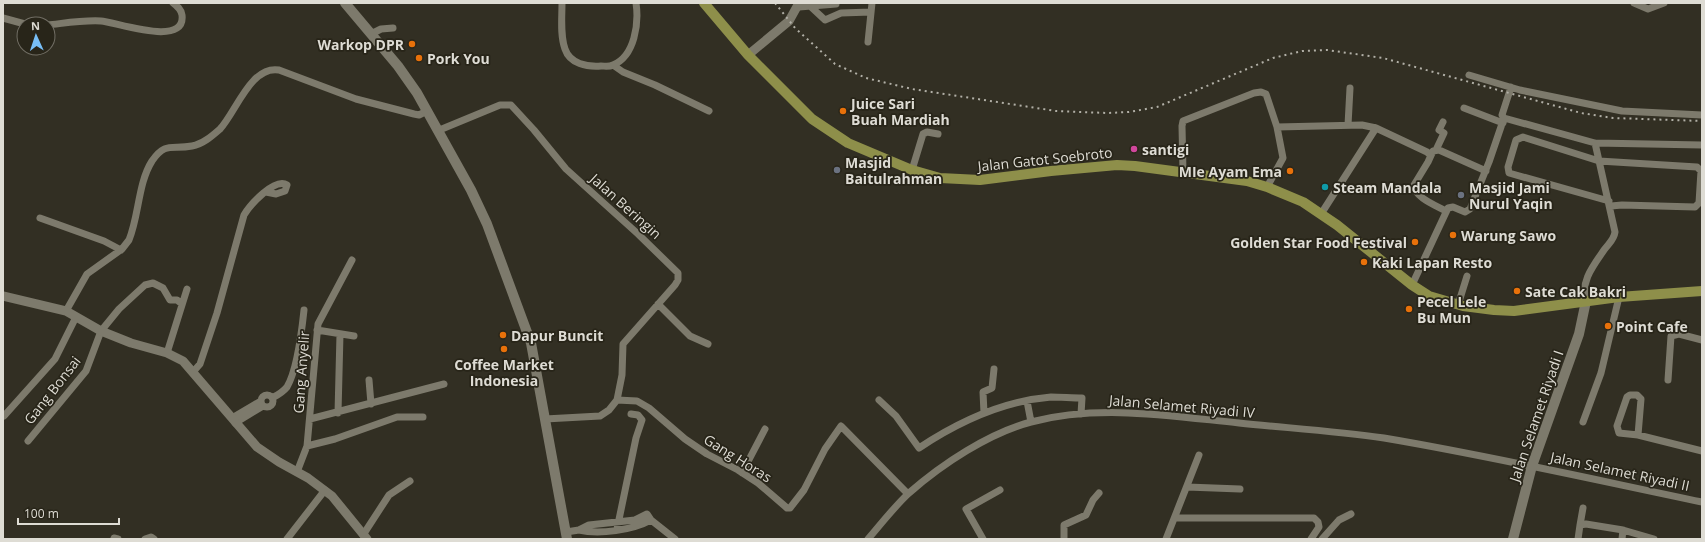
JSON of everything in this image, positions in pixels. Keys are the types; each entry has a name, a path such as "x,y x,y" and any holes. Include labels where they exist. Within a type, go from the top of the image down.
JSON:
{"main road":[{"path":"345,3 408,79 480,208 521,315 535,360 567,535"},
{"name":"Jalan Gatot Soebroto","path":"704,3 748,55 812,119 829,132 848,143 912,170 959,180 1006,178 1051,171 1117,165 1214,175 1267,187 1303,202 1321,214 1412,285 1429,296 1458,305 1494,310 1514,310 1619,297 1702,291"},
{"name":"Jalan Selamet Riyadi I","path":"1513,539 1532,466 1579,334 1586,302"}],"street":[{"path":"56,24 98,21 154,32 176,30 181,24 182,18 181,12 173,3"},
{"path":"562,3 562,37 565,49 569,56 576,62 586,66 613,65 623,58 636,32 638,23 636,3"},
{"path":"868,42 872,3"},
{"path":"1634,3 1648,9 1664,3"},
{"path":"748,55 789,21 799,5 810,6 836,4"},
{"path":"810,6 825,20 841,13 871,12"},
{"path":"3,18 16,22"},
{"path":"371,34 381,29 393,28"},
{"path":"613,65 623,72 655,85 709,111"},
{"path":"66,311 87,274 121,250 131,236 147,172 158,154 166,148 198,145 214,134 221,127 254,80 269,69 286,72 356,99 419,115 427,111"},
{"path":"1469,75 1511,87 1622,111 1702,115"},
{"path":"1412,285 1448,208 1453,207 1463,212 1468,212 1486,171 1504,121 1502,115 1503,108 1511,87"},
{"path":"1348,126 1350,88"},
{"path":"1183,172 1183,121 1254,93 1261,92 1266,94 1277,127 1283,158 1267,187"},
{"name":"Jalan Beringin","path":"437,131 500,105 511,105 566,169 675,269 678,277 677,282 623,344 622,375 617,400"},
{"path":"1464,108 1504,121 1595,143 1702,145"},
{"path":"1443,122 1439,130 1444,133 1436,150 1430,155 1428,162 1414,185 1416,192 1446,211"},
{"path":"1277,127 1362,125 1376,128 1427,152 1430,155"},
{"path":"1321,214 1376,128"},
{"path":"912,170 923,134 927,132 938,134"},
{"path":"1521,137 1599,161 1696,166 1702,173 1699,203 1695,207 1610,204 1511,174 1508,170 1516,140 1521,137"},
{"path":"1586,302 1584,286 1587,277 1605,249 1614,239 1615,224 1595,143"},
{"path":"1436,150 1486,171"},
{"path":"193,372 200,364 217,313 244,215 249,206 266,192"},
{"path":"40,218 104,241 121,250"},
{"name":"Gang Anyelir","path":"297,472 307,446 316,330 320,319 352,260"},
{"path":"1458,305 1467,276"},
{"path":"101,331 119,310 145,285 153,283 163,288 170,300 176,300 182,304"},
{"path":"167,353 187,289"},
{"path":"3,296 66,311 101,331 131,343 167,353 183,361 257,447 325,490 338,503 365,537 389,495 410,481"},
{"path":"1583,422 1606,354 1619,297"},
{"path":"658,304 690,336 708,344"},
{"path":"234,420 262,404 265,395 272,398 288,385 300,340 304,310"},
{"path":"4,416 55,359 76,317"},
{"path":"316,330 354,336"},
{"name":"Gang Bonsai","path":"28,441 86,371 101,331"},
{"path":"338,413 340,334"},
{"path":"1668,380 1672,335 1679,334 1702,340"},
{"path":"984,413 983,392 992,388 994,369"},
{"path":"369,380 371,404"},
{"path":"310,419 371,404 400,394 444,384"},
{"path":"1638,435 1641,399 1637,395 1629,395 1617,430 1619,433 1638,435 1702,450"},
{"path":"879,400 896,416 919,448 943,432 984,413 1027,401 1051,397 1082,398 1082,414"},
{"path":"545,419 600,416 606,413 617,400"},
{"name":"Gang Horas","path":"617,400 637,401 645,405 685,440 758,482 789,509 804,490 825,449 841,426 908,494"},
{"path":"1027,401 1031,422"},
{"path":"618,526 636,438 642,420 638,415 631,414"},
{"name":"Jalan Selamet Riyadi IV","path":"870,538 908,494 948,464 979,445 1001,433 1031,422 1082,414 1140,414 1381,438 1532,466"},
{"path":"307,446 341,437 397,417 423,417"},
{"path":"742,473 765,429"},
{"path":"1166,539 1176,518 1199,455"},
{"name":"Jalan Selamet Riyadi II","path":"1532,466 1702,502"},
{"path":"1187,487 1240,490"},
{"path":"287,539 325,490"},
{"path":"983,539 966,509 1000,490"},
{"path":"1064,539 1064,525 1086,515 1093,500 1100,493"},
{"path":"1578,539 1583,508"},
{"path":"567,535 589,525 618,526 647,514 651,520 675,539"},
{"path":"1322,539 1339,520 1351,514"},
{"path":"1176,518 1316,520 1319,528 1311,539"},
{"path":"1580,525 1586,524 1623,530 1654,539"},
{"path":"1622,539 1623,530"},
{"path":"145,539 150,537 154,539"}],"railway":[{"path":"775,3 795,28 835,64 866,78 912,89 1056,111 1107,113 1129,112 1157,107 1273,58 1302,51 1327,50 1383,58 1581,113 1613,118 1702,121"}],"place":[{"name":"Warkop DPR","path":"412,44"},
{"name":"Pork You","path":"419,58"},
{"name":"Juice Sari Buah Mardiah","path":"843,111"},
{"name":"santigi","path":"1134,149"},
{"name":"Masjid Baitulrahman","path":"837,170"},
{"name":"MIe Ayam Ema","path":"1290,171"},
{"name":"Steam Mandala","path":"1325,187"},
{"name":"Masjid Jami Nurul Yaqin","path":"1461,195"},
{"name":"Warung Sawo","path":"1453,235"},
{"name":"Golden Star Food Festival","path":"1415,242"},
{"name":"Kaki Lapan Resto","path":"1364,262"},
{"name":"Sate Cak Bakri","path":"1517,291"},
{"name":"Pecel Lele Bu Mun","path":"1409,309"},
{"name":"Point Cafe","path":"1608,326"},
{"name":"Dapur Buncit","path":"503,335"},
{"name":"Coffee Market Indonesia","path":"504,349"}]}
